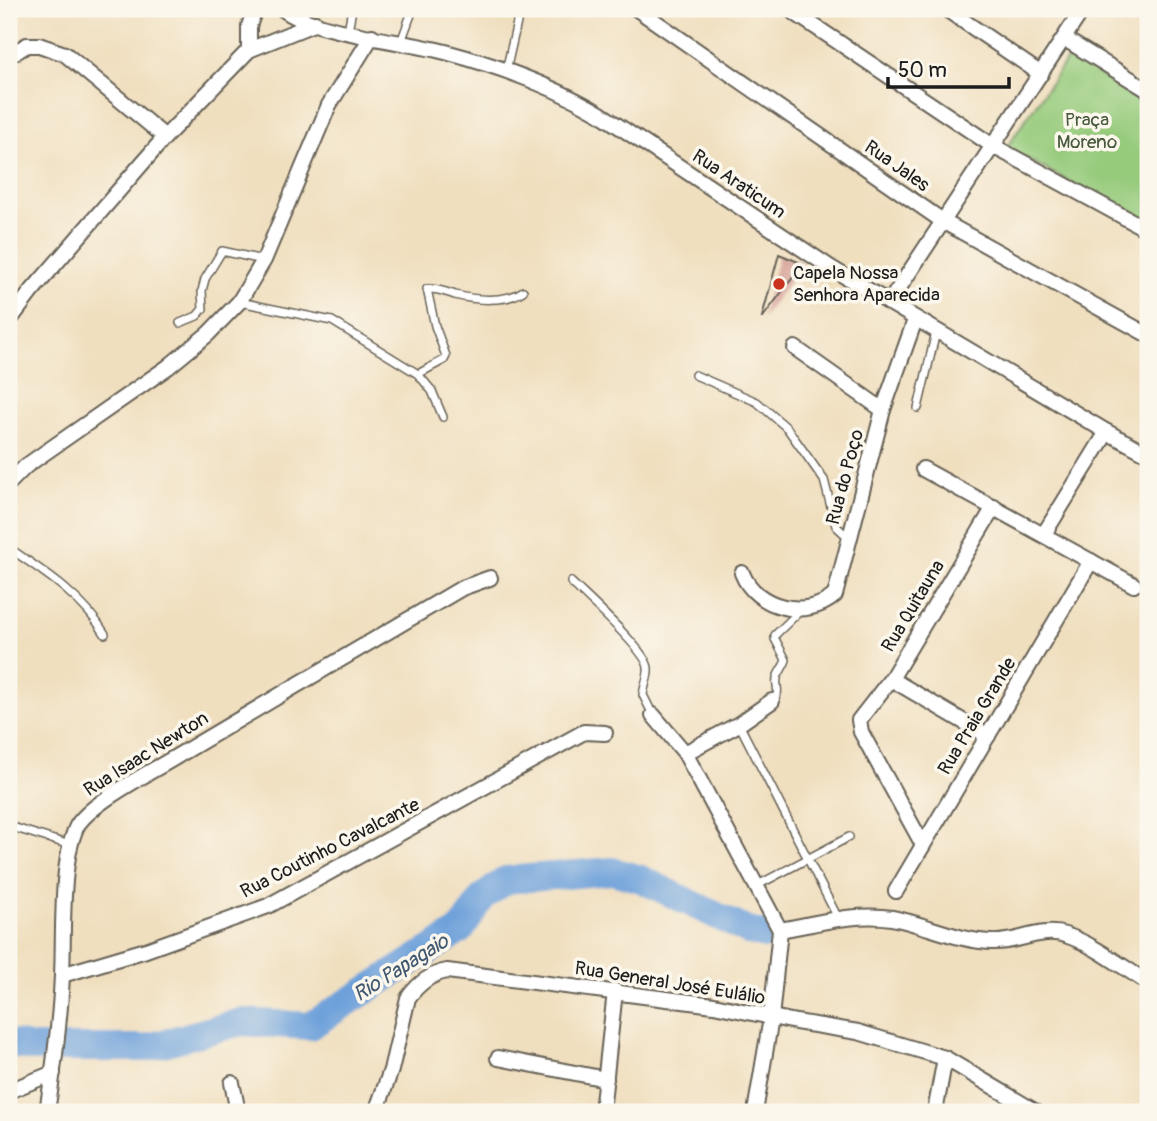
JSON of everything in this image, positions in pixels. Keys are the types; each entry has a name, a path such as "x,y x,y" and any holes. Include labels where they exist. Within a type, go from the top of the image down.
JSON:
{"street":[{"path":"249,50 249,26 255,9"},
{"name":"Rua Araticum","path":"283,9 289,14 316,23 449,53 506,71 561,93 599,113 831,268 915,320 1148,454"},
{"name":"Rua Jales","path":"637,9 944,222 1148,335"},
{"path":"789,9 993,146 1148,230"},
{"path":"946,9 1041,74"},
{"path":"889,303 1083,9"},
{"path":"9,321 165,137 249,50 316,23"},
{"path":"9,483 43,454 169,367 208,334 239,302 264,260 329,105 372,36"},
{"path":"1065,39 1148,90"},
{"path":"9,56 27,45 39,45 65,54 165,137"},
{"name":"Rua do Poço","path":"742,573 749,585 773,605 784,609 804,608 835,595 883,410 915,320"},
{"path":"794,348 883,410"},
{"path":"1044,534 1107,432"},
{"path":"923,469 1134,585"},
{"name":"Rua Quitauna","path":"923,845 861,732 859,720 891,679 994,507"},
{"name":"Rua Praia Grande","path":"896,891 1091,561"},
{"name":"Rua Isaac Newton","path":"47,1112 58,1034 62,929 71,845 82,819 121,791 462,588 490,578"},
{"path":"891,679 988,736"},
{"path":"685,753 739,724 772,701"},
{"path":"653,715 685,753 780,930 771,1018 755,1112"},
{"name":"Rua Coutinho Cavalcante","path":"62,975 146,950 268,906 584,732 605,733"},
{"path":"780,930 839,920 888,917 988,943 1057,933 1090,947 1148,983"},
{"name":"Rua General José Eulálio","path":"376,1112 391,1070 408,998 415,988 429,977 447,971 714,1005 771,1018 858,1032 945,1058 1036,1112"},
{"path":"602,1112 615,991"},
{"path":"498,1058 606,1079"},
{"path":"935,1112 945,1058"},
{"path":"9,1091 54,1067"},
{"path":"232,1083 236,1102 234,1112"}],"lane":[{"path":"348,31 352,9"},
{"path":"401,43 413,9"},
{"path":"506,71 520,9"},
{"path":"180,323 197,316 203,309 202,291 205,279 222,251 264,260"},
{"path":"418,374 444,360 446,356 435,326 427,289 435,288 472,298 511,297 523,292"},
{"path":"239,302 332,321 418,374 432,391 443,417"},
{"path":"918,408 936,332"},
{"path":"695,375 757,402 787,428 822,477 835,526 849,538"},
{"path":"9,548 53,579 86,608 105,634"},
{"path":"571,582 637,648 646,661 648,670 643,695 653,715"},
{"path":"772,701 777,697 777,678 786,660 775,639 776,633 804,608"},
{"path":"739,724 839,920"},
{"path":"9,826 71,845"},
{"path":"755,886 849,837"}],"green space":[{"name":"Praça Moreno","path":"1070,55 1148,107 1148,224 1006,148"}],"building":[{"name":"Capela Nossa Senhora Aparecida","path":"779,254 803,264 762,317"}],"waterway":[{"name":"Rio Papagaio","path":"9,1043 34,1048 145,1048 241,1022 310,1026 461,930 483,897 506,880 612,871 641,879 748,931 766,935"}],"place":[{"name":"Capela Nossa Senhora Aparecida","path":"779,284"}]}
